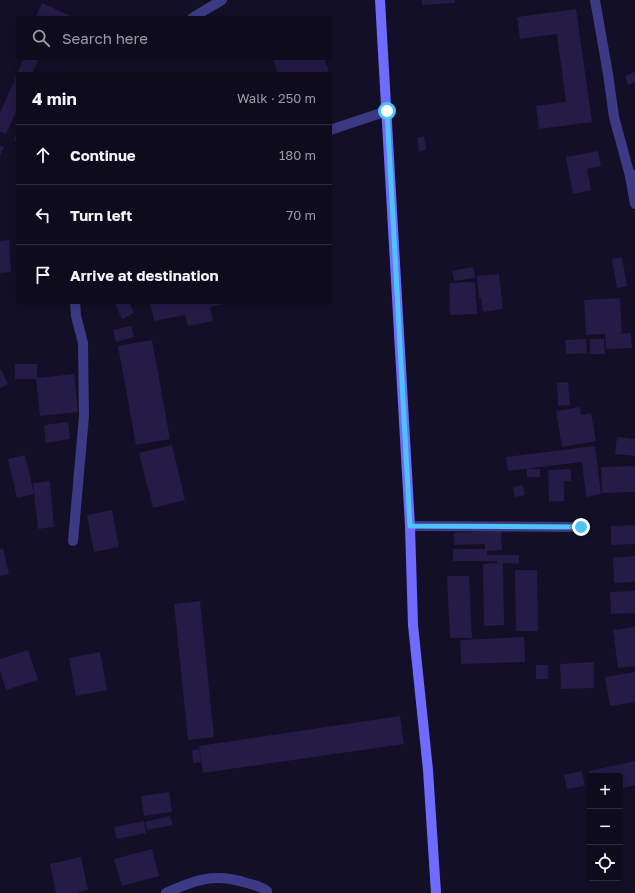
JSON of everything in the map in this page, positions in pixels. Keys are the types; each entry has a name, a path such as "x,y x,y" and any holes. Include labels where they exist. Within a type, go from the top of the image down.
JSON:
{"main road":[{"path":"380,0 410,526 413,625 428,770 436,893"}],"street":[{"path":"195,16 222,0"},
{"path":"595,0 614,117 632,176 635,204"},
{"path":"332,129 387,111"},
{"path":"73,541 84,416 83,343 76,316 75,304"},
{"path":"410,526 581,527"},
{"path":"166,893 208,878 221,877 234,879 262,888 267,891 267,893"}],"building":[{"path":"422,0 455,0 455,3 422,5"},
{"path":"42,3 71,16 36,16"},
{"path":"576,9 592,122 539,129 536,106 566,102 557,34 520,39 517,17"},
{"path":"23,60 38,60 33,72 18,72"},
{"path":"274,60 325,60 329,71 326,72 277,72"},
{"path":"635,72 635,82 628,85 625,76"},
{"path":"16,76 16,112 6,134 0,132 0,113"},
{"path":"424,136 426,150 419,152 417,138"},
{"path":"0,145 4,147 0,156"},
{"path":"598,151 601,166 587,169 591,190 573,194 566,157"},
{"path":"9,240 11,272 0,273 0,241"},
{"path":"622,257 627,286 617,288 612,259"},
{"path":"473,267 475,278 454,281 452,271"},
{"path":"499,274 503,309 483,312 481,298 479,298 477,276"},
{"path":"475,282 477,314 450,315 449,283"},
{"path":"620,298 622,333 611,334 631,333 632,348 606,349 605,334 586,335 584,300"},
{"path":"115,304 130,304 134,313 122,319"},
{"path":"150,304 225,304 210,307 213,321 188,326 185,315 154,321"},
{"path":"131,326 134,337 116,342 113,330"},
{"path":"586,339 587,353 566,354 565,340"},
{"path":"590,339 604,339 605,354 590,354"},
{"path":"152,340 170,439 136,445 118,346"},
{"path":"15,364 37,364 37,378 74,374 78,412 40,416 36,379 15,379"},
{"path":"1,369 8,384 0,388 0,370"},
{"path":"568,382 570,405 558,406 557,383"},
{"path":"580,407 581,415 591,413 596,441 562,447 556,411"},
{"path":"68,422 70,439 46,443 44,425"},
{"path":"617,437 635,439 635,456 615,454"},
{"path":"172,445 185,500 153,508 139,453"},
{"path":"595,446 601,494 586,497 582,462 508,471 506,457"},
{"path":"25,455 34,494 17,498 8,459"},
{"path":"635,466 635,492 602,493 601,467"},
{"path":"527,469 540,469 540,477 527,477"},
{"path":"571,469 571,481 564,481 564,501 549,502 548,470"},
{"path":"50,481 54,527 38,529 33,483"},
{"path":"523,485 525,495 515,497 513,487"},
{"path":"112,510 119,547 94,552 87,515"},
{"path":"635,525 635,544 611,545 611,526"},
{"path":"501,531 502,550 487,551 487,555 519,555 519,564 503,563 504,625 484,626 483,564 501,563 497,563 497,561 453,561 453,549 485,549 485,544 454,545 454,533"},
{"path":"3,548 9,574 0,576 0,549"},
{"path":"635,556 635,582 614,583 613,558"},
{"path":"515,570 537,570 538,631 516,631"},
{"path":"447,576 469,576 472,638 450,638"},
{"path":"635,591 635,613 611,614 610,592"},
{"path":"200,601 214,737 188,740 174,604"},
{"path":"635,627 635,666 618,668 613,630"},
{"path":"524,637 525,662 461,664 460,640"},
{"path":"28,650 38,680 6,690 0,671 0,659"},
{"path":"100,652 107,690 76,696 69,658"},
{"path":"594,662 594,688 561,689 560,664"},
{"path":"536,665 548,665 548,679 536,679"},
{"path":"635,672 635,702 610,706 605,677"},
{"path":"400,716 404,744 203,773 199,746"},
{"path":"199,749 201,762 193,763 192,750"},
{"path":"635,761 635,785 623,788 623,773 589,773 589,771"},
{"path":"582,771 585,786 567,789 564,775"},
{"path":"169,792 172,812 144,816 141,796"},
{"path":"170,816 173,825 147,830 145,822"},
{"path":"144,821 146,833 117,839 114,827"},
{"path":"152,849 159,876 122,886 114,859"},
{"path":"81,857 88,890 75,893 56,893 50,864"}],"route":[{"path":"387,111 410,526 581,527"}]}
